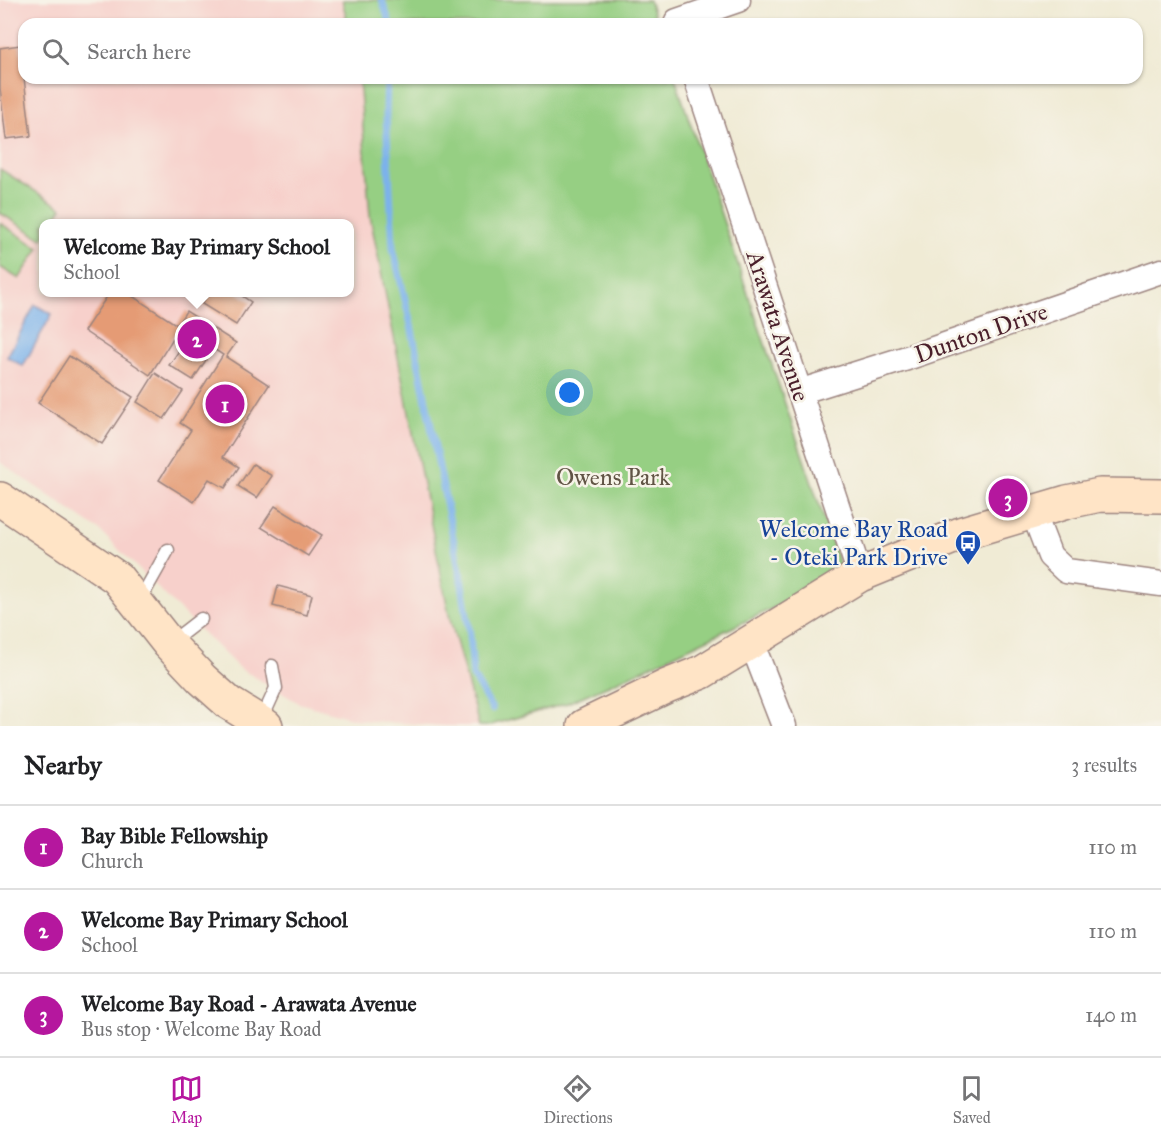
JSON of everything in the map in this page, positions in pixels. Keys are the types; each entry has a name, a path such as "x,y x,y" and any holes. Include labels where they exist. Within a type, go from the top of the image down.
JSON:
{"main road":[{"path":"585,726 667,686 702,672 860,575 963,533 1100,495 1161,496"},
{"path":"0,499 117,578 170,644 202,679 230,703 263,724"}],"street":[{"path":"675,15 738,0"},
{"name":"Arawata Avenue","path":"698,84 860,575"},
{"name":"Dunton Drive","path":"799,392 908,358 1161,271"},
{"path":"1033,512 1050,556 1066,571 1161,584"},
{"path":"749,644 758,659 784,726"}],"lane":[{"path":"135,602 145,591 168,550"},
{"path":"170,644 201,619"},
{"path":"263,724 276,688 272,666"}],"shaded area":[{"path":"0,0 342,0 346,18 18,18 18,84 359,84 370,216 449,615 479,726 358,720 299,703 239,668 99,530 0,462"}],"green space":[{"path":"342,0 649,0 655,18 346,18"},
{"name":"Owens Park","path":"359,84 677,84 843,575 565,704 487,726 479,726 449,615 370,216"},
{"path":"0,169 62,208 55,219 39,219 39,237 0,213"},
{"path":"0,223 39,248 19,279 0,267"}],"water":[{"path":"35,305 52,314 23,366 7,357"}],"building":[{"path":"18,45 18,84 25,84 31,136 6,139 0,88 0,48"},
{"path":"107,297 134,297 177,325 186,311 236,343 226,357 269,385 223,457 239,467 225,488 209,479 194,502 159,480 191,430 180,423 223,355 180,327 150,375 84,331"},
{"path":"206,297 244,297 251,302 236,325 202,304"},
{"path":"183,345 206,360 193,380 169,365"},
{"path":"69,356 133,397 102,444 38,403"},
{"path":"155,373 183,391 164,419 137,402"},
{"path":"253,464 272,476 257,498 238,486"},
{"path":"275,506 322,535 308,556 261,527"},
{"path":"278,586 312,595 307,615 273,606"}],"waterway":[{"path":"382,0 388,18"},
{"path":"387,84 386,114 393,248 411,325 461,578 470,635 473,676 492,709"}],"place":[{"name":"Welcome Bay Primary School","path":"197,339"},
{"name":"Bay Bible Fellowship","path":"225,404"},
{"name":"Welcome Bay Road - Arawata Avenue","path":"1008,498"},
{"name":"Welcome Bay Road - Oteki Park Drive","path":"968,566"}]}
